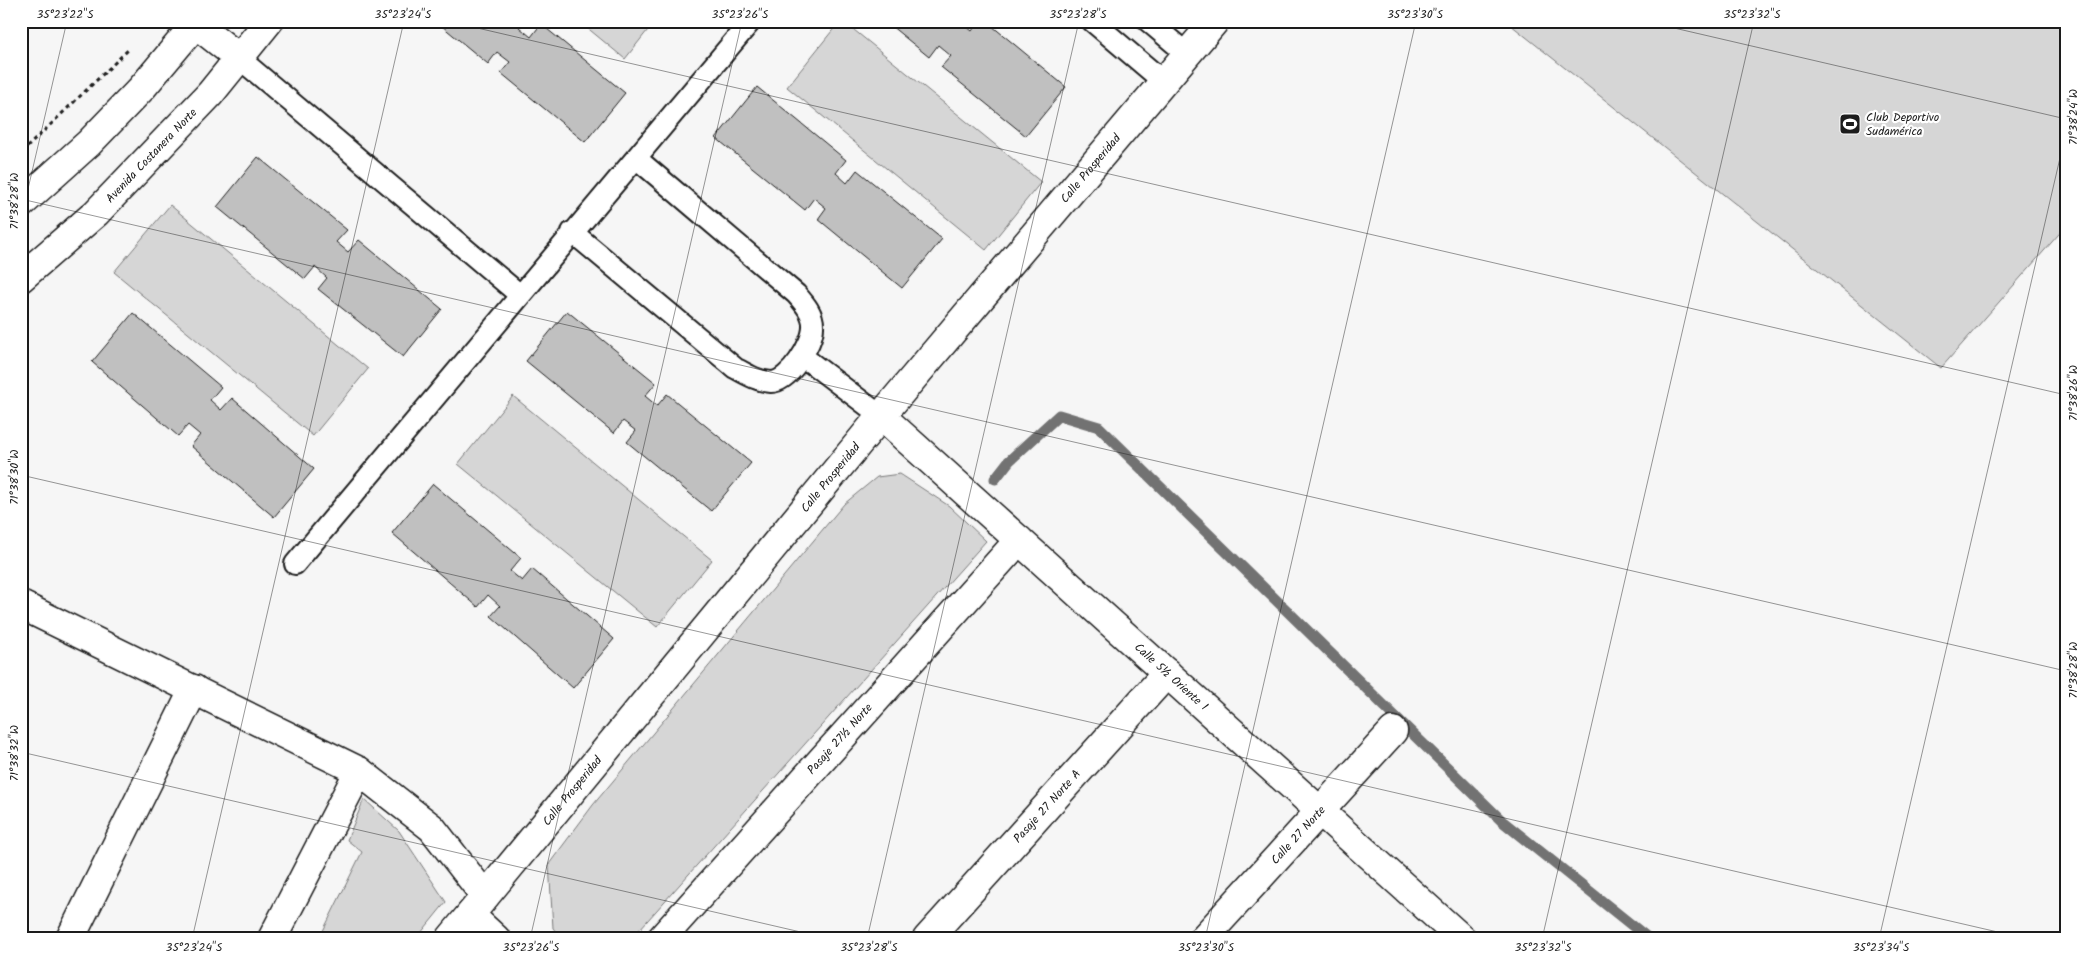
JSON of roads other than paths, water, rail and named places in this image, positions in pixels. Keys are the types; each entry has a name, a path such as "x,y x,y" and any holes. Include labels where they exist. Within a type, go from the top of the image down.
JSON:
{"street":[{"name":"Avenida Costanera Norte","path":"21,278 96,212 210,94 269,21"},
{"name":"Calle Prosperidad","path":"450,939 881,416 1215,21"},
{"path":"21,204 89,143 142,89 197,23 239,58"},
{"name":"Calle 5½ Oriente I","path":"881,416 1462,939"},
{"name":"Pasaje 27½ Norte","path":"661,939 1019,540"},
{"path":"21,605 359,770 432,828 496,939"},
{"name":"Pasaje 27 Norte A","path":"927,939 1167,673"},
{"path":"70,939 194,689"},
{"name":"Calle 27 Norte","path":"1203,939 1392,730"},
{"path":"272,939 359,770"}],"lane":[{"path":"295,564 751,21"},
{"path":"1092,21 1164,82"},
{"path":"1148,21 1187,54"},
{"path":"239,58 520,295"},
{"path":"572,232 735,368 755,379 773,382 788,373 811,344 814,326 808,309 796,294 636,158"},
{"path":"802,356 881,416"}],"waterway":[{"path":"995,479 1009,461 1059,415 1099,427 1502,821 1649,939"}],"place":[{"name":"Club Deportivo Sudamérica","path":"1850,124"}]}
